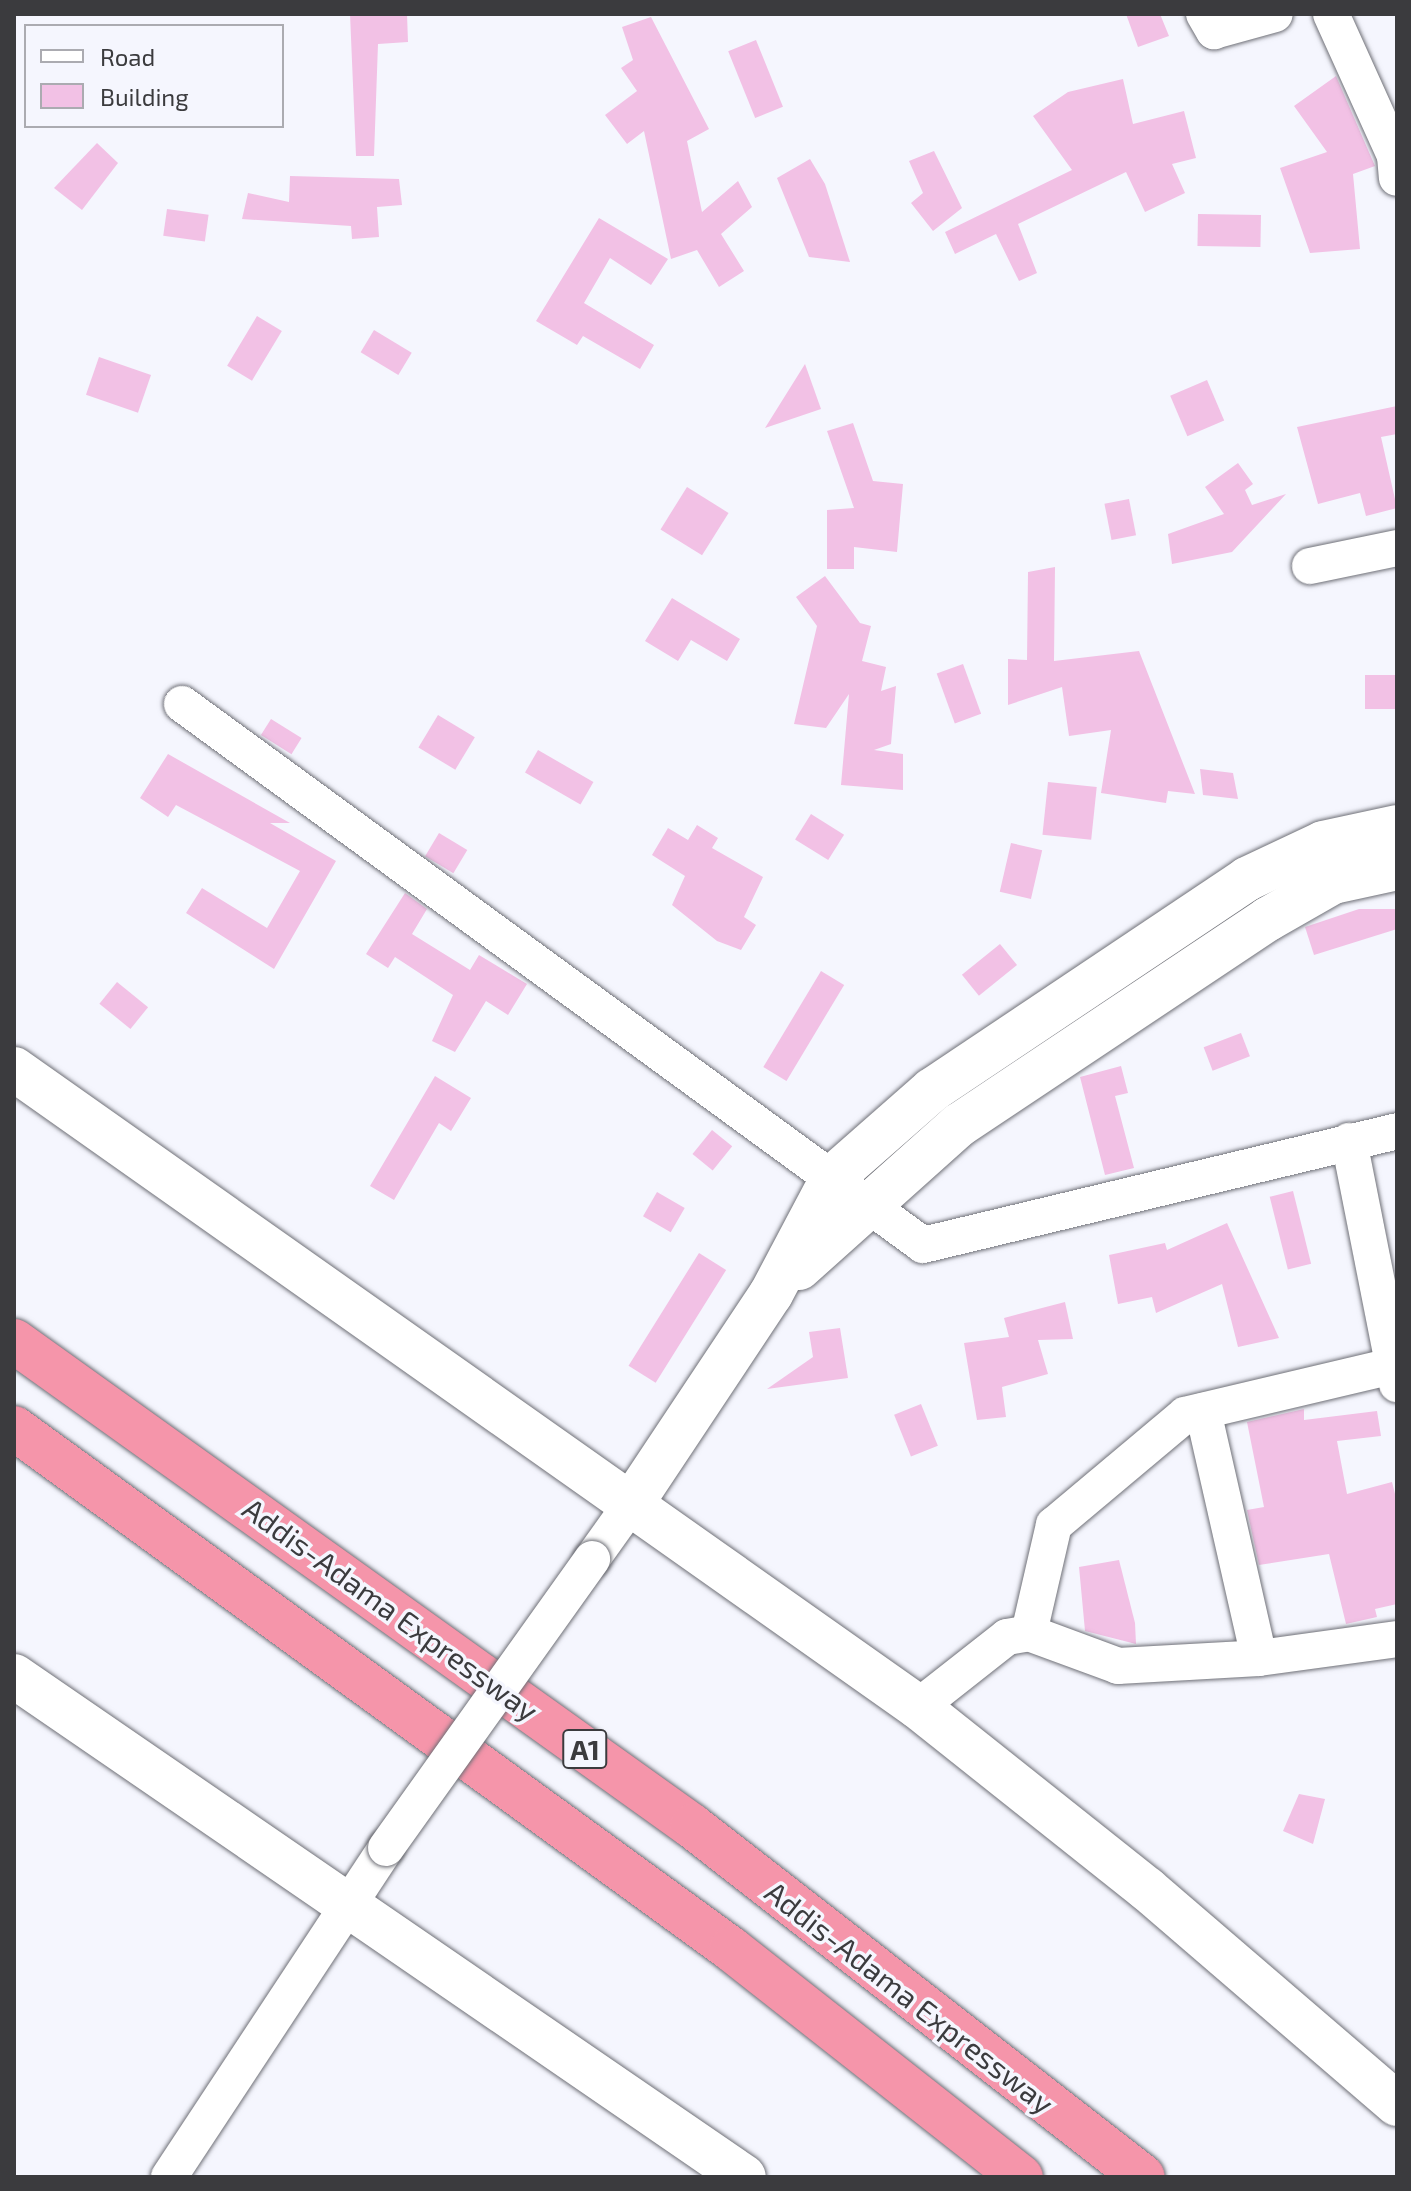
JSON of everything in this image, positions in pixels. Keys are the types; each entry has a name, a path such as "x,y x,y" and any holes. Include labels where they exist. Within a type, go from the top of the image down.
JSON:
{"highway":[{"name":"Addis-Adama Expressway","path":"14,1341 692,1826 1143,2177"},
{"name":"A1","path":"14,1428 731,1949 1021,2177"}],"street":[{"path":"1204,14 1214,31 1275,14"},
{"path":"1331,14 1395,156 1397,178"},
{"path":"1310,566 1397,548"},
{"path":"182,704 923,1245 1397,1131"},
{"path":"169,2177 345,1905 632,1503 771,1294 833,1177 932,1090 1247,879 1323,843 1397,827"},
{"path":"771,1294 865,1205 959,1125 1268,919 1333,882 1397,868"},
{"path":"14,1069 918,1707 1147,1889 1397,2104"},
{"path":"1029,1633 1054,1525 1185,1415 1395,1375 1349,1141"},
{"path":"1203,1411 1259,1658"},
{"path":"918,1707 1007,1637 1029,1633 1118,1666 1259,1658 1397,1639"},
{"path":"14,1676 744,2177"}],"building":[{"path":"350,14 407,14 408,42 378,44 374,156 356,156"},
{"path":"1126,14 1160,14 1169,36 1138,47"},
{"path":"651,17 709,129 687,141 702,212 738,181 752,207 721,234 744,271 719,287 697,250 671,259 644,131 627,144 605,115 637,91 621,68 633,60 622,27"},
{"path":"756,40 783,107 755,118 728,51"},
{"path":"1336,76 1375,166 1353,174 1360,249 1310,253 1280,168 1327,152 1294,106"},
{"path":"1123,79 1133,124 1184,111 1196,158 1172,164 1185,193 1145,212 1126,172 1018,224 1037,273 1019,281 996,234 955,254 945,232 1072,170 1033,116 1068,92"},
{"path":"97,143 118,163 82,210 54,188"},
{"path":"934,151 962,208 933,231 911,203 923,193 909,161"},
{"path":"810,159 825,184 850,262 809,257 777,178"},
{"path":"290,176 399,179 402,205 377,207 379,237 352,239 351,226 242,219 248,193 289,202"},
{"path":"167,209 209,215 205,242 163,236"},
{"path":"1198,214 1261,215 1260,247 1197,246"},
{"path":"599,218 668,259 651,285 610,258 584,303 654,345 640,369 583,336 577,345 536,321"},
{"path":"257,316 282,331 252,381 227,366"},
{"path":"374,330 412,353 398,375 361,352"},
{"path":"99,357 151,375 138,413 86,395"},
{"path":"805,364 821,409 765,428"},
{"path":"1207,380 1224,421 1187,436 1170,396"},
{"path":"1397,406 1397,434 1381,437 1397,508 1366,516 1360,493 1318,504 1297,427"},
{"path":"853,423 873,481 903,484 897,552 854,547 854,569 827,569 827,510 854,508 827,431"},
{"path":"1238,463 1253,484 1245,490 1252,505 1286,494 1232,552 1172,564 1168,534 1224,514 1205,487"},
{"path":"687,487 729,513 702,555 661,529"},
{"path":"1129,499 1136,535 1112,540 1104,504"},
{"path":"1055,567 1054,661 1139,651 1195,794 1168,791 1166,803 1101,793 1111,730 1069,736 1062,687 1008,705 1008,659 1027,660 1028,572"},
{"path":"825,576 860,623 871,626 862,661 886,667 881,691 896,686 891,744 874,750 903,754 903,790 841,785 849,694 826,728 794,724 817,626 796,597"},
{"path":"672,598 740,639 727,661 691,640 678,661 645,641"},
{"path":"963,664 981,714 955,723 937,674"},
{"path":"1365,675 1397,675 1397,709 1365,709"},
{"path":"438,715 475,737 455,770 418,748"},
{"path":"271,719 302,738 291,754 261,735"},
{"path":"538,750 593,782 580,805 525,773"},
{"path":"168,754 290,823 270,823 336,861 274,969 186,913 202,888 267,928 300,871 176,805 168,817 140,798"},
{"path":"1200,769 1233,773 1238,799 1203,795"},
{"path":"1048,782 1097,787 1091,840 1042,835"},
{"path":"811,814 844,835 828,860 795,839"},
{"path":"697,825 718,838 712,848 763,877 744,917 756,925 741,950 717,941 672,905 685,876 652,855 668,828 688,840"},
{"path":"439,833 467,850 453,873 425,856"},
{"path":"1011,843 1042,850 1031,899 1000,892"},
{"path":"405,893 427,909 412,934 470,970 479,955 527,984 508,1015 486,1001 455,1052 432,1041 453,995 395,957 388,968 366,954"},
{"path":"1359,909 1397,909 1397,929 1314,955 1305,927"},
{"path":"1000,944 1017,965 979,996 962,975"},
{"path":"821,971 844,985 786,1081 763,1067"},
{"path":"117,982 148,1007 130,1029 99,1004"},
{"path":"1241,1033 1250,1056 1213,1071 1204,1047"},
{"path":"1121,1066 1128,1093 1115,1096 1134,1168 1105,1175 1080,1077"},
{"path":"435,1076 471,1098 451,1131 439,1123 394,1200 370,1186"},
{"path":"712,1130 732,1146 713,1170 692,1154"},
{"path":"1293,1191 1311,1264 1288,1270 1270,1197"},
{"path":"657,1192 685,1208 671,1232 643,1216"},
{"path":"1227,1223 1279,1338 1238,1347 1222,1284 1156,1313 1152,1297 1118,1304 1109,1255 1165,1243 1167,1250"},
{"path":"699,1253 726,1270 656,1383 629,1366"},
{"path":"1065,1302 1073,1339 1038,1340 1048,1374 1002,1387 1006,1417 977,1420 964,1343 1009,1337 1004,1318"},
{"path":"840,1328 848,1378 767,1389 813,1357 809,1332"},
{"path":"921,1404 938,1446 911,1457 894,1415"},
{"path":"1304,1409 1304,1420 1377,1411 1381,1436 1337,1441 1347,1494 1392,1482 1397,1502 1397,1604 1375,1609 1377,1617 1346,1624 1329,1554 1259,1565 1247,1510 1264,1507 1247,1422"},
{"path":"1119,1560 1135,1623 1136,1644 1085,1631 1079,1567"},
{"path":"1299,1794 1325,1799 1313,1844 1283,1831"}]}
